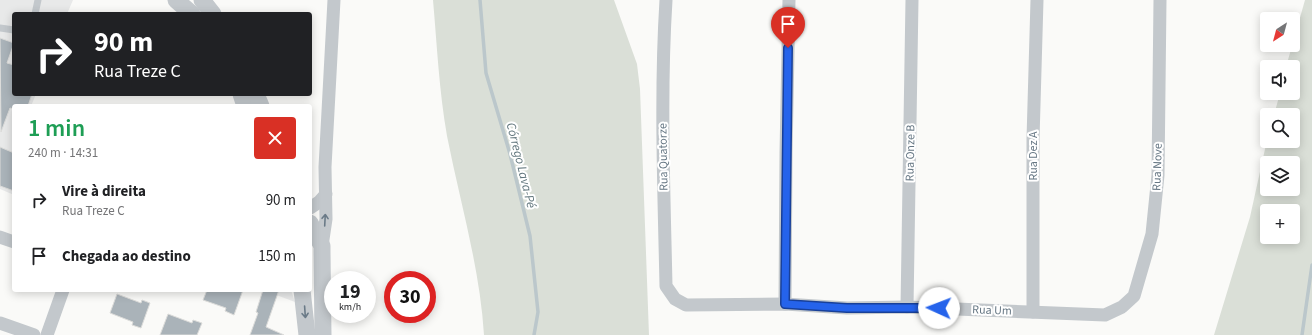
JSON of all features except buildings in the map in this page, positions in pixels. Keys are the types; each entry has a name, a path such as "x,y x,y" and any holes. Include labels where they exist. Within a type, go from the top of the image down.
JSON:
{"street":[{"path":"176,0 190,12"},
{"path":"202,0 211,12"},
{"path":"316,248 326,219 325,167 334,0"},
{"name":"Rua Quatorze","path":"666,0 663,39 663,120 666,286 675,299 686,305"},
{"path":"785,304 789,0"},
{"name":"Rua Onze B","path":"907,307 912,0"},
{"name":"Rua Dez A","path":"1033,312 1033,139 1037,0"},
{"name":"Rua Nove","path":"1105,315 1122,307 1134,296 1152,234 1158,175 1160,0"},
{"path":"312,207 319,202 326,194"},
{"path":"312,231 316,248 323,335"},
{"path":"0,237 12,241"},
{"path":"47,335 62,292"},
{"path":"302,292 307,335"},
{"name":"Rua Um","path":"686,305 785,304 847,308 907,307 1105,315"},
{"path":"0,323 34,335"}],"lane":[{"path":"35,12 38,0"},
{"path":"0,28 12,30"}],"shaded area":[{"path":"0,0 73,0 68,12 12,12 12,96 35,96 32,104 12,104 12,194 0,189"},
{"path":"433,0 614,0 637,64 640,89 649,335 484,335 482,310 474,260 444,119"},
{"path":"1305,0 1312,0 1312,335 1214,335 1250,217 1260,172 1260,196 1300,196 1300,156 1263,156 1265,148 1300,148 1300,108 1276,108 1278,100 1300,100 1300,60 1288,60 1290,52 1300,52 1300,18"},
{"path":"268,292 292,292 295,302"}],"waterway":[{"name":"Córrego Lava-Pé","path":"480,0 486,73 510,154 530,236 538,312 534,335"},
{"path":"1302,335 1312,265"}],"route":[{"path":"788,48 785,304 847,308 939,308"}]}
